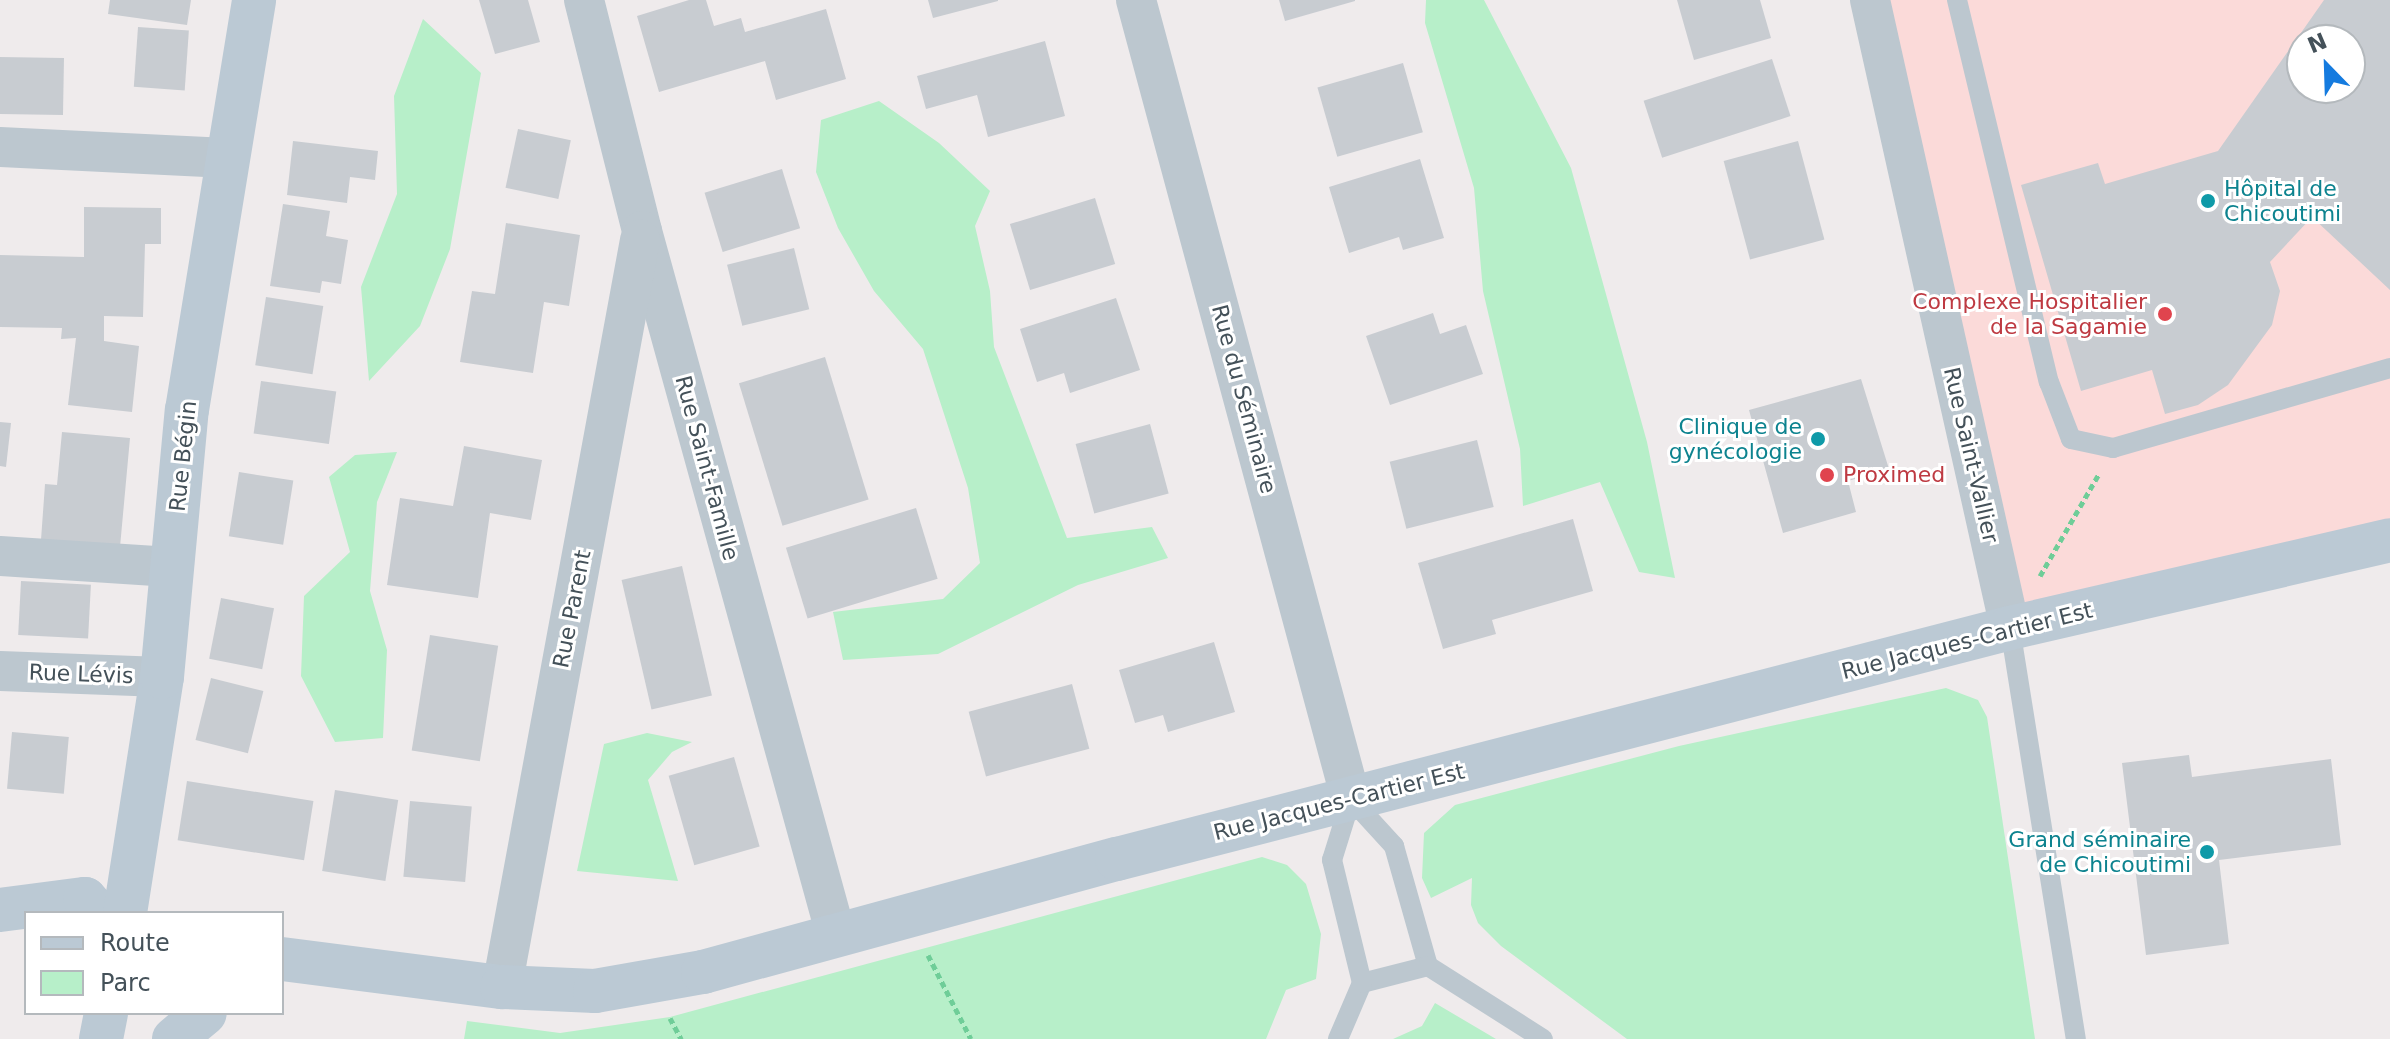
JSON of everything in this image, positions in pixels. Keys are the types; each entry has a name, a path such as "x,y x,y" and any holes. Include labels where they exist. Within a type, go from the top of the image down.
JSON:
{"main road":[{"name":"Rue Bégin","path":"125,911 162,677 187,410 254,0"},
{"name":"Rue Jacques-Cartier Est","path":"284,959 502,987 595,991 703,972 2010,628 2390,540"},
{"path":"0,910 85,899 96,911"},
{"path":"284,979 337,965"},
{"path":"101,1039 106,1015"},
{"path":"174,1039 203,1015"}],"street":[{"name":"Rue Saint-Famille","path":"584,0 642,231 836,935"},
{"name":"Rue du Séminaire","path":"1136,0 1351,799"},
{"name":"Rue Saint-Vallier","path":"1870,0 2010,628"},
{"path":"0,147 227,158"},
{"name":"Rue Parent","path":"502,987 642,231"},
{"path":"0,556 171,567"},
{"name":"Rue Lévis","path":"0,671 162,677"}],"lane":[{"path":"1957,0 2049,382 2071,439 2113,448 2390,368"},
{"path":"2010,628 2076,1039"},
{"path":"1351,799 1394,846 1428,966 1543,1039"},
{"path":"1338,1039 1362,983 1332,860 1351,799"},
{"path":"1362,983 1428,966"}],"path":[{"path":"2010,628 2113,448"},
{"path":"926,950 971,1039"},
{"path":"670,1017 681,1039"}],"shaded area":[{"name":"Complexe Hospitalier de la Sagamie","path":"1870,0 2390,0 2390,540 2010,628"}],"green space":[{"path":"1426,0 1484,0 1571,168 1647,442 1675,578 1639,572 1600,482 1523,506 1520,449 1483,291 1474,188 1425,23"},
{"path":"423,19 481,73 450,249 420,326 369,381 361,287 397,194 394,96"},
{"path":"879,101 939,143 990,191 975,226 990,291 994,347 1067,538 1152,527 1168,558 1078,585 938,654 843,660 833,612 943,599 980,563 968,488 923,349 874,291 838,228 816,172 821,120"},
{"path":"397,452 377,502 370,591 387,650 383,738 335,742 301,676 304,596 350,552 329,477 355,455"},
{"path":"1946,688 1978,700 1987,717 2035,1039 1627,1039 1501,946 1478,923 1471,905 1472,878 1431,898 1422,878 1424,833 1455,805 1679,746"},
{"path":"647,733 692,742 672,752 648,780 678,881 577,871 604,744"},
{"path":"1262,857 1287,865 1306,884 1321,934 1316,979 1286,990 1266,1039 464,1039 467,1021 560,1033 670,1017"},
{"path":"1435,1003 1496,1039 1393,1039 1422,1026"}],"building":[{"path":"110,0 191,0 187,25 108,14"},
{"path":"479,0 528,0 540,42 495,54"},
{"path":"689,0 706,0 714,26 741,18 745,32 826,9 846,79 776,100 765,61 659,92 637,16"},
{"path":"928,0 998,0 998,1 933,18"},
{"path":"1279,0 1355,0 1355,1 1285,21"},
{"path":"1677,0 1760,0 1771,38 1694,60"},
{"name":"Hôpital de Chicoutimi","path":"2324,0 2390,0 2390,290 2312,217 2270,262 2280,291 2272,325 2228,385 2198,405 2165,414 2152,370 2081,391 2021,185 2098,163 2105,184 2218,151 2286,54 2286,104 2366,104 2366,24 2307,24"},
{"path":"138,27 189,31 185,90 134,87"},
{"path":"1045,41 1065,116 988,137 977,95 926,109 917,76"},
{"path":"0,57 64,58 63,115 0,114"},
{"path":"1772,59 1791,116 1662,158 1644,101"},
{"path":"1403,63 1423,132 1337,157 1317,88"},
{"path":"518,129 571,140 558,199 506,188"},
{"path":"293,141 378,151 375,180 350,177 347,203 287,195"},
{"path":"1798,141 1824,240 1750,259 1724,161"},
{"path":"1420,159 1444,238 1403,250 1399,237 1349,253 1329,187"},
{"path":"782,169 800,228 723,252 705,193"},
{"path":"1095,198 1115,264 1030,290 1010,224"},
{"path":"283,204 330,211 326,236 348,240 341,284 322,281 320,293 270,286"},
{"path":"84,207 161,208 161,244 145,244 143,317 104,316 104,341 139,346 132,412 68,405 76,338 61,339 62,328 0,327 0,255 84,257"},
{"path":"506,223 580,235 569,306 544,302 533,373 460,362 472,291 495,294"},
{"path":"794,248 809,309 742,326 727,265"},
{"path":"266,297 323,306 312,374 255,365"},
{"path":"1116,298 1140,370 1070,393 1064,373 1037,382 1020,329"},
{"path":"1433,313 1440,334 1466,325 1483,374 1390,405 1366,336"},
{"path":"825,357 869,499 782,526 739,383"},
{"name":"Clinique de gynécologie","path":"1861,379 1889,469 1848,481 1856,512 1783,533 1749,410"},
{"path":"261,381 336,392 329,444 254,433"},
{"path":"0,422 11,423 6,467 0,466"},
{"path":"1150,424 1169,494 1094,513 1076,444"},
{"path":"62,432 130,438 120,547 41,540 45,484 57,485"},
{"path":"1477,440 1494,507 1406,529 1390,462"},
{"path":"464,446 542,460 531,520 490,513 478,598 387,585 400,498 453,506"},
{"path":"239,472 293,481 283,545 229,536"},
{"path":"916,508 938,579 808,619 786,548"},
{"path":"1573,519 1593,591 1492,620 1496,634 1443,649 1418,563"},
{"path":"682,566 712,696 652,710 622,580"},
{"path":"21,581 91,585 88,639 18,635"},
{"path":"221,598 274,608 262,669 209,659"},
{"path":"430,635 498,646 480,761 412,751"},
{"path":"1214,642 1235,712 1168,732 1163,715 1135,723 1119,670"},
{"path":"211,678 263,691 248,753 196,740"},
{"path":"1072,684 1089,749 986,776 969,712"},
{"path":"12,732 69,737 64,794 7,789"},
{"name":"Grand séminaire de Chicoutimi","path":"2189,755 2192,777 2331,759 2341,845 2219,860 2229,944 2146,955 2122,763"},
{"path":"734,757 760,846 694,865 669,776"},
{"path":"187,781 313,801 304,860 178,840"},
{"path":"335,790 398,800 385,881 322,871"},
{"path":"410,801 472,806 465,882 403,877"}],"place":[{"name":"Hôpital de Chicoutimi","path":"2208,201"},
{"name":"Complexe Hospitalier de la Sagamie","path":"2165,314"},
{"name":"Clinique de gynécologie","path":"1818,439"},
{"name":"Proximed","path":"1827,475"},
{"name":"Grand séminaire de Chicoutimi","path":"2207,852"}]}
